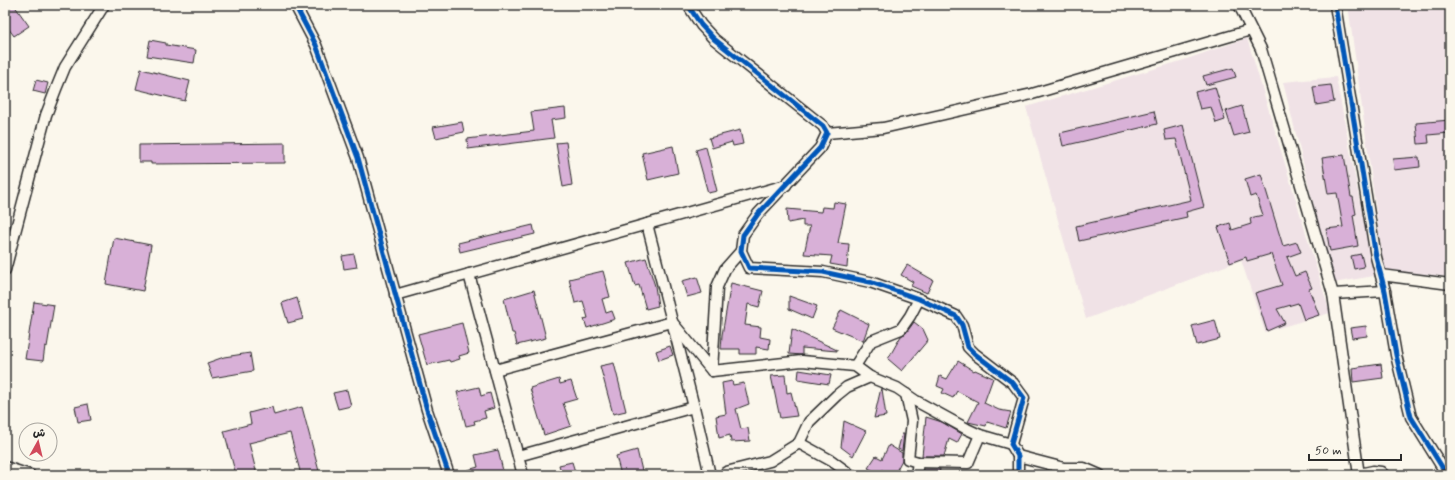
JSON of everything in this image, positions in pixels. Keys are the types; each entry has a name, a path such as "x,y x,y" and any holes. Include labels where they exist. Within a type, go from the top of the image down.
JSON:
{"street":[{"path":"5,270 46,115 65,67 104,5"},
{"path":"295,5 316,45 358,158 427,410 449,475"},
{"path":"688,5 701,25 714,39 823,126 827,133"},
{"path":"1239,5 1261,49 1333,294 1359,475 1373,471 1381,472 1384,475"},
{"path":"1335,5 1376,257 1386,291 1396,355 1411,417 1447,475"},
{"path":"827,133 883,128 1032,94 1252,30"},
{"path":"827,133 820,148 787,185 758,214 743,235 741,251 749,268 824,272 870,282 919,298 956,316 962,325 968,347 1013,383 1024,398 1011,444"},
{"path":"395,295 787,185"},
{"path":"647,224 710,475"},
{"path":"712,371 717,287 725,269 741,251"},
{"path":"469,274 523,475"},
{"path":"1381,275 1450,284"},
{"path":"1333,294 1386,291"},
{"path":"855,366 871,341 901,329 910,316 919,298"},
{"path":"495,370 672,322"},
{"path":"672,322 712,371"},
{"path":"712,371 802,360 855,366 870,377 897,388 980,435 1011,444 1018,456 1018,475"},
{"path":"726,474 770,461 800,443 809,422 832,399 847,387 870,377"},
{"path":"906,394 912,421 908,459 918,462 968,463 980,435"},
{"path":"518,456 694,407"},
{"path":"800,443 832,461 852,475"},
{"path":"1018,456 1064,468 1084,468 1100,475"},
{"path":"916,475 918,462"},
{"path":"5,468 30,475"}],"shaded area":[{"path":"1348,5 1450,5 1450,277 1384,269"},
{"path":"1247,38 1330,313 1265,332 1241,260 1086,319 1026,107 1184,60"},
{"path":"1336,77 1374,276 1333,283 1283,82"}],"building":[{"path":"5,5 14,5 29,26 14,36 5,24"},
{"path":"150,40 166,43 166,45 196,50 194,63 147,56"},
{"path":"1233,68 1236,77 1206,85 1203,76"},
{"path":"141,69 190,81 185,101 136,89"},
{"path":"36,80 48,83 45,94 33,91"},
{"path":"1331,85 1334,102 1316,105 1313,87"},
{"path":"1215,87 1225,120 1216,123 1211,107 1200,109 1195,92"},
{"path":"1242,106 1249,132 1234,136 1226,111"},
{"path":"565,108 566,118 551,120 554,138 468,149 467,139 534,131 531,112"},
{"path":"1154,111 1157,124 1063,146 1060,133"},
{"path":"1450,120 1450,133 1428,135 1429,143 1418,144 1416,123"},
{"path":"462,122 464,132 436,138 433,127"},
{"path":"1183,125 1204,207 1186,212 1187,217 1079,241 1076,226 1191,200 1176,139 1166,140 1164,130"},
{"path":"740,130 743,144 733,146 732,142 712,148 709,138"},
{"path":"566,142 572,185 563,187 556,143"},
{"path":"285,143 285,163 151,164 151,162 139,162 139,145"},
{"path":"673,146 678,173 648,180 642,153"},
{"path":"706,147 717,191 708,193 696,150"},
{"path":"1344,155 1351,197 1353,197 1356,214 1353,215 1358,246 1330,251 1326,229 1343,227 1337,193 1328,194 1322,158"},
{"path":"1419,157 1420,167 1394,170 1393,159"},
{"path":"1261,174 1283,246 1297,242 1301,252 1287,257 1295,276 1305,272 1312,288 1309,289 1319,315 1304,320 1298,303 1277,309 1285,323 1267,331 1255,293 1282,285 1271,254 1247,261 1246,257 1230,263 1218,227 1230,223 1232,230 1251,224 1250,218 1263,215 1256,195 1250,197 1245,179"},
{"path":"834,202 846,204 838,243 849,244 847,267 830,264 832,256 804,254 810,226 803,226 803,220 788,223 787,209 821,212 822,207 833,208"},
{"path":"533,225 535,234 460,252 458,243"},
{"path":"114,238 151,245 143,291 106,284"},
{"path":"354,254 357,267 344,269 342,256"},
{"path":"1361,254 1364,267 1354,269 1351,256"},
{"path":"646,258 655,286 658,306 646,309 639,285 635,286 628,263"},
{"path":"907,265 933,280 927,293 911,286 913,282 901,275"},
{"path":"603,271 610,297 602,299 606,313 612,311 615,319 587,328 584,319 588,318 583,301 575,303 569,279"},
{"path":"697,277 702,293 687,297 682,281"},
{"path":"731,283 763,291 759,307 748,304 745,325 761,327 760,337 770,339 769,349 756,347 756,354 740,354 740,349 721,349"},
{"path":"534,290 546,338 517,345 514,333 512,333 504,299"},
{"path":"789,296 817,306 812,319 789,309"},
{"path":"297,298 303,319 288,323 282,303"},
{"path":"34,302 54,305 47,347 45,346 43,361 25,359"},
{"path":"841,310 869,324 863,341 832,328"},
{"path":"1215,320 1220,339 1197,345 1192,326"},
{"path":"914,322 923,329 928,340 902,371 888,359 901,336 906,333"},
{"path":"462,323 469,353 459,356 460,359 450,362 449,360 427,365 418,334"},
{"path":"1366,326 1367,336 1352,338 1350,328"},
{"path":"792,329 837,351 802,348 802,355 789,354"},
{"path":"670,346 673,355 659,360 656,351"},
{"path":"250,353 253,371 212,378 207,363 224,357"},
{"path":"958,361 974,371 975,370 993,378 984,403 999,410 1011,412 1006,428 987,422 986,426 968,422 978,402 957,391 953,398 942,393 944,389 937,386 940,376 947,379"},
{"path":"614,363 626,411 613,414 600,366"},
{"path":"1381,364 1383,378 1353,382 1352,368"},
{"path":"799,370 831,375 829,384 798,379"},
{"path":"785,375 787,393 791,392 797,416 780,418 771,376"},
{"path":"559,379 560,384 571,381 577,399 563,403 571,426 544,435 530,388"},
{"path":"732,381 733,385 744,383 749,404 736,409 741,429 748,428 750,441 731,442 730,435 719,438 716,416 726,414 722,383"},
{"path":"479,387 481,396 490,393 494,408 484,411 486,418 474,421 475,424 466,426 457,392"},
{"path":"881,388 886,416 874,418"},
{"path":"347,390 351,406 338,409 333,393"},
{"path":"88,404 91,420 78,422 75,407"},
{"path":"272,407 274,415 302,407 320,475 301,475 290,433 249,443 257,475 236,475 224,431 251,424 249,413"},
{"path":"926,417 942,422 962,434 957,443 949,439 944,456 922,456"},
{"path":"844,421 866,431 853,456 841,447"},
{"path":"902,434 904,434 902,451 898,449"},
{"path":"889,445 902,453 902,460 894,475 882,470 880,474 868,468 876,456 882,459"},
{"path":"498,450 504,475 461,475 461,472 478,467 475,455"},
{"path":"637,450 643,475 621,475 616,456"},
{"path":"572,462 576,475 562,475 559,465"},
{"path":"924,469 940,469 939,475 923,475"}],"cycle path":[{"path":"295,5 316,45 358,158 427,410 449,475"},
{"path":"688,5 701,25 714,39 823,126 827,133 820,148 758,214 743,235 741,251 749,268 823,272 870,282 919,299 956,316 962,325 968,347 1013,383 1024,398 1011,444 1018,456 1018,475"},
{"path":"1335,5 1376,257 1385,291 1396,355 1411,417 1447,475"}]}
